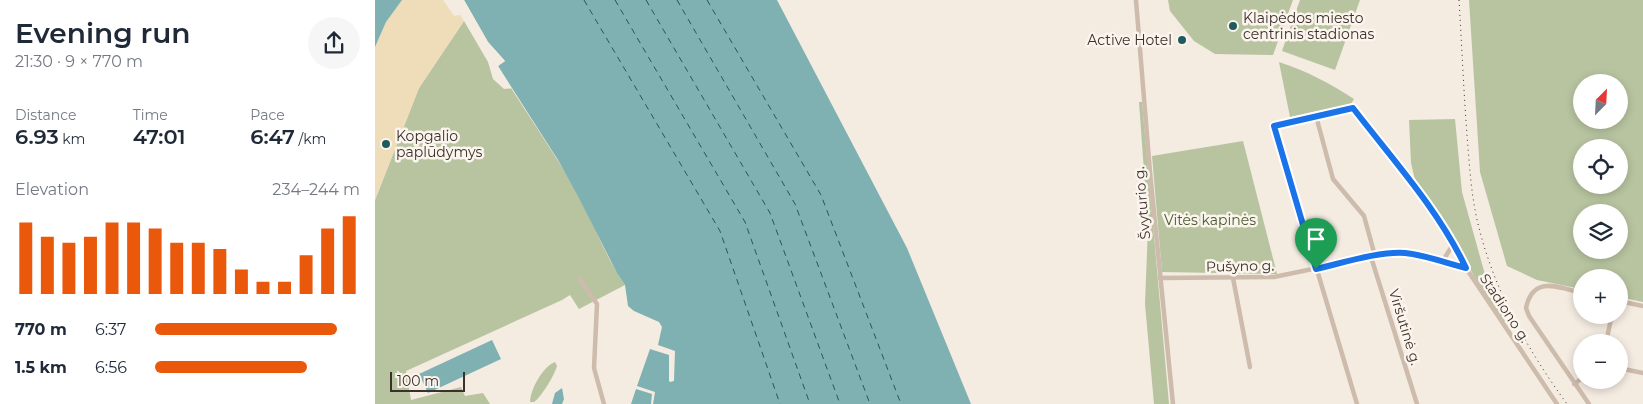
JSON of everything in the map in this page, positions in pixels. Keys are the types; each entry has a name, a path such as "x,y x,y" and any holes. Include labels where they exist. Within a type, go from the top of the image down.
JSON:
{"street":[{"name":"Švyturio g.","path":"1136,0 1173,404"},
{"name":"Stadiono g.","path":"1316,269 1274,126 1353,108 1441,222 1466,268 1557,404"},
{"path":"1316,116 1333,179 1364,216 1373,256"},
{"path":"1442,262 1454,243"},
{"name":"Pušyno g.","path":"1161,278 1274,277 1373,256 1404,253 1466,268"},
{"name":"Viršutinė g.","path":"1373,256 1417,404"},
{"path":"1316,269 1357,404"},
{"path":"579,278 597,304 594,368 604,404"},
{"path":"1233,278 1250,367"},
{"path":"1573,290 1552,286 1540,287 1532,293 1526,308 1529,316 1573,382"},
{"path":"1628,303 1643,306"},
{"path":"1628,370 1643,373"},
{"path":"1578,389 1589,404"}],"green space":[{"name":"Klaipėdos miesto centrinis stadionas","path":"1168,0 1293,0 1273,55 1215,54 1194,41 1170,11"},
{"path":"1300,0 1360,0 1335,70 1282,51"},
{"path":"1469,0 1643,0 1643,302 1628,299 1628,269 1573,269 1573,287 1537,280 1507,266 1480,172"},
{"path":"464,21 488,62 493,79 504,89 511,88 563,169 579,196 612,264 625,285 579,309 570,295 406,371 411,400 461,387 465,396 483,393 490,404 375,404 375,200 419,88"},
{"path":"1279,62 1318,78 1354,99 1351,104 1290,117"},
{"path":"1139,102 1142,102 1169,404 1154,404 1145,304 1148,227"},
{"path":"1455,119 1462,192 1484,271 1505,321 1503,322 1474,276 1449,229 1416,184 1411,163 1409,120"},
{"name":"Vitės kapinės","path":"1243,141 1277,274 1162,272 1152,156"},
{"path":"555,362 557,366 547,386 534,402 530,402 532,391 538,379 550,364"}],"sand":[{"name":"Kopgalio paplūdymys","path":"402,0 443,0 454,16 460,15 464,21 419,88 375,200 375,47 386,22"}],"water":[{"path":"375,0 402,0 386,22 375,47"},
{"path":"464,0 777,0 907,248 971,404 653,404 655,392 637,386 650,349 669,355 670,382 674,381 675,351 658,345 662,327 659,322 634,311 628,306 625,285 579,198 558,160 498,66 505,61 488,42"},
{"path":"492,340 501,359 428,393 419,374"},
{"path":"562,388 564,399 562,404 552,404 555,393"},
{"path":"636,389 652,394 651,404 631,404"}],"pier":[{"path":"462,0 464,0 488,42 505,61 498,66 511,88 509,89 495,67 501,61 486,44"}],"ferry route":[{"path":"584,0 720,231 780,404"},
{"path":"615,0 745,222 810,404"},
{"path":"646,0 770,213 840,404"},
{"path":"677,0 795,204 870,404"},
{"path":"707,0 821,195 901,404"}],"railway":[{"path":"1459,0 1465,111 1473,196 1478,224 1493,272 1514,318 1538,362 1567,404"}],"place":[{"name":"Klaipėdos miesto centrinis stadionas","path":"1233,26"},
{"name":"Active Hotel","path":"1182,40"},
{"name":"Kopgalio paplūdymys","path":"386,144"}],"route":[{"path":"1353,108 1441,222 1466,268 1410,254 1397,253 1316,269 1274,126 1353,108"}]}
